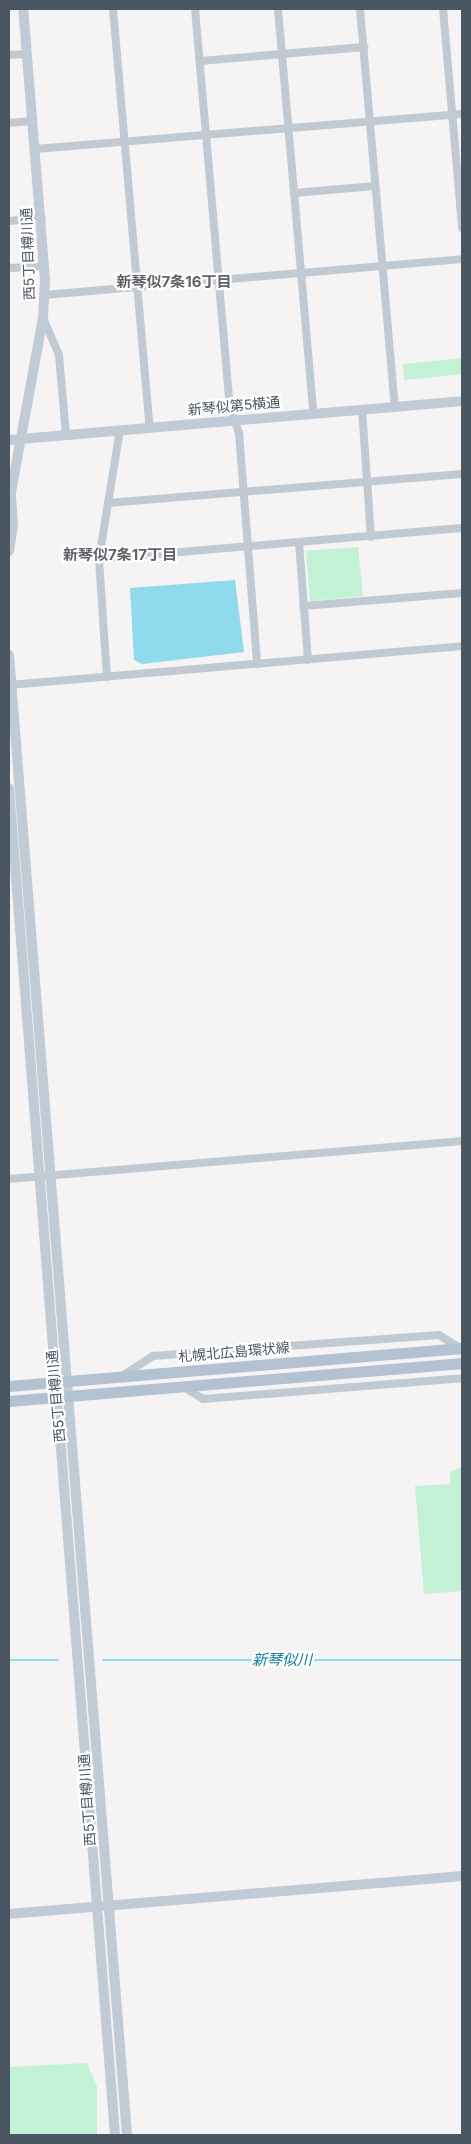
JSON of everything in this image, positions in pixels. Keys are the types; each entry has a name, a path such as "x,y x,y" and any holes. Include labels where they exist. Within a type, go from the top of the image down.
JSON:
{"main road":[{"name":"西5丁目樽川通","path":"9,551 13,525 10,499 43,318 44,295 42,218 23,9"},
{"name":"新琴似第5横通","path":"9,440 462,401"},
{"name":"西5丁目樽川通","path":"9,655 45,1176"},
{"name":"西5丁目樽川通","path":"9,788 63,1381 97,1907 115,2135"},
{"name":"札幌北広島環状線","path":"9,1386 462,1348"},
{"path":"9,1400 462,1363"},
{"name":"西5丁目樽川通","path":"64,1396 109,1906 127,2135"},
{"path":"9,1914 462,1876"}],"street":[{"path":"113,9 123,141 150,428"},
{"path":"195,9 230,407 239,433 257,664"},
{"path":"278,9 313,413"},
{"path":"360,9 395,407"},
{"path":"443,9 462,228"},
{"path":"200,61 364,46"},
{"path":"9,55 27,54"},
{"path":"35,149 462,114"},
{"path":"9,123 33,121"},
{"path":"294,193 375,186"},
{"path":"9,221 42,218"},
{"path":"44,295 462,260"},
{"path":"9,268 44,266"},
{"path":"43,318 58,355 66,435"},
{"path":"362,409 371,537"},
{"path":"107,678 99,558 120,430"},
{"path":"108,503 462,474"},
{"path":"99,558 248,545 299,543 462,528"},
{"path":"299,543 308,660"},
{"path":"303,606 462,593"},
{"path":"10,685 462,646"},
{"path":"9,1180 462,1140"},
{"path":"120,1377 153,1356 438,1335 462,1348"},
{"path":"182,1386 203,1399 462,1378"}],"green space":[{"path":"462,358 462,374 404,380 403,364"},
{"path":"358,547 363,596 310,601 306,551"},
{"path":"462,1467 462,1591 424,1594 415,1486 450,1484 450,1472"},
{"path":"87,2063 97,2087 97,2135 9,2135 9,2067"}],"water":[{"path":"235,580 244,652 142,664 134,660 130,588"}],"waterway":[{"name":"新琴似川","path":"9,1660 58,1660"},
{"name":"新琴似川","path":"103,1660 462,1660"}],"district":[{"name":"新琴似7条16丁目","path":"174,282"},
{"name":"新琴似7条17丁目","path":"120,555"}]}
